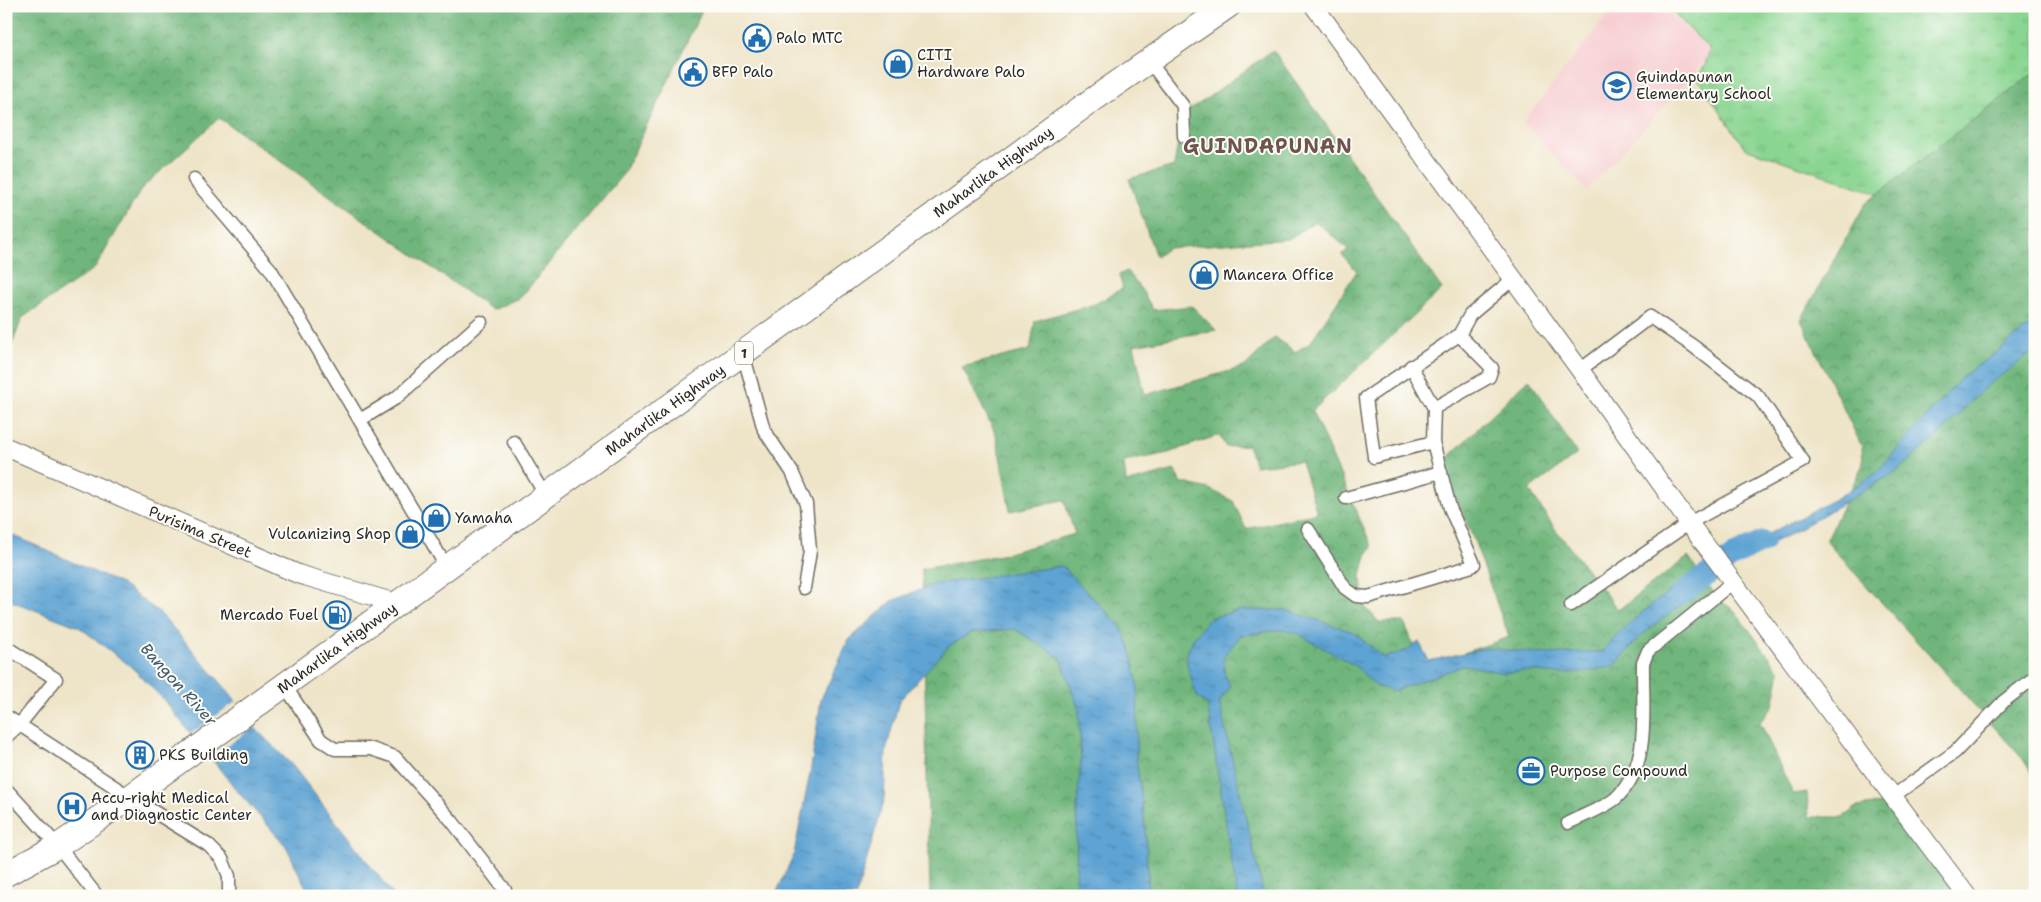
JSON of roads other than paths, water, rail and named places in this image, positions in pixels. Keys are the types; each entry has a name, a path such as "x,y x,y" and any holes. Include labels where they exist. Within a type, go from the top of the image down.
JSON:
{"highway":[{"name":"Maharlika Highway","path":"130,797 743,353 1228,6"},
{"name":"1","path":"6,874 58,846 130,797"}],"main road":[{"path":"1314,6 1730,579 1967,896"},
{"name":"Purisima Street","path":"6,448 298,574 399,604"}],"street":[{"path":"1149,61 1183,106 1184,136"},
{"path":"194,179 271,270 447,568"},
{"path":"1433,442 1374,457 1366,398 1459,335 1470,315 1513,279"},
{"path":"1571,605 1689,522 1802,461 1758,396 1693,346 1650,317 1580,370"},
{"path":"360,420 396,398 481,322"},
{"path":"1434,408 1489,377 1492,372 1492,368 1459,335"},
{"path":"743,353 764,430 792,472 806,504 810,551 804,588"},
{"path":"1308,529 1345,588 1356,596 1368,597 1474,564 1450,508 1433,442 1434,408 1411,366"},
{"path":"514,442 546,496"},
{"path":"1346,498 1441,472"},
{"path":"1568,823 1615,800 1632,778 1642,752 1643,663 1648,652 1730,579"},
{"path":"6,647 56,679 20,724 6,737"},
{"path":"1892,797 1955,752 2004,701 2035,678"},
{"path":"285,686 321,740 335,749 371,749 395,757 452,821 505,890"},
{"path":"6,716 130,797 208,845 222,859 229,876 229,896"},
{"path":"6,789 58,846 96,896"}],"water":[{"path":"2035,324 2035,350 1983,389 1942,432 1897,471 1796,531 1738,560 1731,550 1757,540 1837,498 1876,473 1963,376"},
{"name":"Bangon River","path":"6,532 121,584 160,613 228,691 257,730 292,765 394,896 310,896 286,846 239,793 162,698 129,665 79,627 6,599"},
{"path":"1062,566 1121,627 1130,646 1138,687 1136,757 1145,826 1149,896 1076,896 1077,806 1081,762 1079,710 1061,658 1015,629 971,633 949,646 899,701 886,751 884,801 856,896 775,896 794,854 811,768 821,699 849,640 892,601 935,584"},
{"path":"1702,568 1711,582 1636,640 1617,664 1611,667 1582,672 1559,674 1524,671 1504,673 1465,665 1394,691 1378,687 1357,667 1295,632 1281,630 1241,635 1224,656 1224,672 1230,687 1219,702 1264,896 1237,896 1208,708 1207,704 1197,697 1187,664 1187,653 1194,637 1210,618 1241,610 1286,610 1353,632 1384,658 1407,650 1419,642 1429,661 1486,648 1549,654 1603,651 1637,617"}],"waterway":[{"path":"1682,593 1735,555 1763,542"}],"place":[{"name":"Palo MTC","path":"757,38"},
{"name":"CITI Hardware Palo","path":"898,64"},
{"name":"BFP Palo","path":"693,72"},
{"name":"Guindapunan Elementary School","path":"1617,86"},
{"name":"Mancera Office","path":"1204,275"},
{"name":"Yamaha","path":"436,518"},
{"name":"Vulcanizing Shop","path":"410,534"},
{"name":"Mercado Fuel","path":"337,615"},
{"name":"PKS Building","path":"140,755"},
{"name":"Purpose Compound","path":"1531,771"},
{"name":"Accu-right Medical and Diagnostic Center","path":"72,807"}],"district":[{"name":"GUINDAPUNAN","path":"1268,146"}]}
